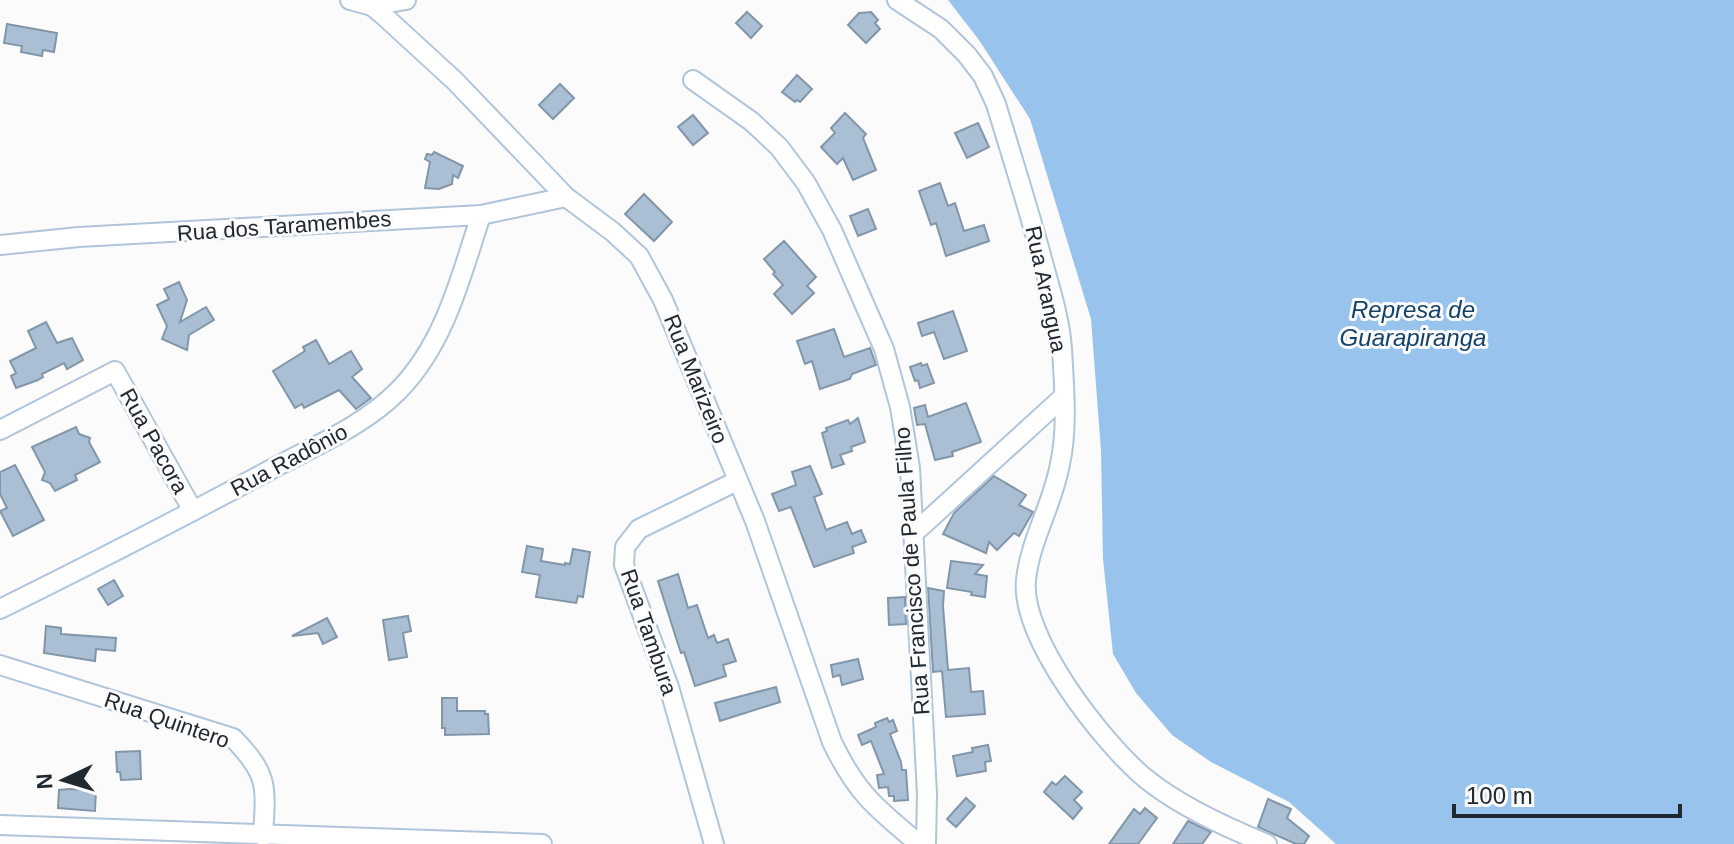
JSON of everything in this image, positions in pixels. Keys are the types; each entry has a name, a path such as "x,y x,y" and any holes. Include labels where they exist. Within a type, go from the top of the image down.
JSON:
{"street":[{"path":"363,2 406,0"},
{"name":"Rua Arangua","path":"897,0 941,29 983,76 996,104 1050,289 1062,346 1064,439 1060,467 1026,580 1030,620 1038,639 1070,691 1115,747 1145,778 1193,809 1267,844"},
{"name":"Rua Marizeiro","path":"363,2 455,81 566,197 639,256 663,300 755,521 832,742 848,775 868,801 919,844"},
{"name":"Rua Francisco de Paula Filho","path":"693,80 751,121 779,147 806,183 832,230 884,349 900,407 910,468 927,794 926,844"},
{"name":"Rua dos Taramembes","path":"0,245 79,237 481,215 566,197"},
{"name":"Rua Radônio","path":"0,609 358,423 399,391 421,362 443,323 460,283 481,215"},
{"name":"Rua Pacora","path":"0,430 115,371 193,511"},
{"path":"913,534 1062,398"},
{"name":"Rua Tambura","path":"714,844 669,687 624,565 625,547 639,529 737,481"},
{"name":"Rua Quintero","path":"0,665 233,738 262,774 266,793 263,836"},
{"path":"0,825 542,844"}],"water":[{"name":"Represa de Guarapiranga","path":"948,0 1734,0 1734,844 1336,844 1289,802 1211,762 1172,735 1136,693 1113,654 1103,559 1101,451 1091,319 1030,119 979,40"}],"building":[{"path":"747,12 762,26 751,38 736,23"},
{"path":"871,12 878,20 875,23 880,29 866,43 848,25 859,13"},
{"path":"7,24 57,33 54,52 43,50 42,56 21,52 22,46 4,43"},
{"path":"797,75 812,89 800,102 795,102 782,92"},
{"path":"560,84 574,98 553,119 539,105"},
{"path":"845,113 866,134 863,138 876,170 853,180 843,158 837,164 821,147 835,133 831,128"},
{"path":"693,115 708,133 693,145 678,127"},
{"path":"978,123 989,147 967,158 955,133"},
{"path":"434,152 463,166 458,178 453,175 452,184 439,189 425,188 430,162 425,159 427,154"},
{"path":"940,183 948,206 955,203 964,231 984,225 989,241 946,256 936,223 931,225 919,191"},
{"path":"644,194 672,222 654,241 625,214"},
{"path":"868,209 876,229 858,236 850,216"},
{"path":"784,241 816,277 807,286 814,293 792,314 774,294 783,285 764,259"},
{"path":"179,282 187,300 180,322 206,307 214,320 189,335 187,350 162,339 167,326 157,305 169,299 164,289"},
{"path":"953,311 967,351 944,359 934,332 922,336 918,323"},
{"path":"46,322 57,343 72,338 83,360 67,369 64,363 42,374 43,377 38,380 16,388 11,376 16,373 10,361 36,348 28,331"},
{"path":"834,329 844,357 870,348 876,365 852,374 850,379 820,389 812,361 805,364 797,341"},
{"path":"316,340 329,364 351,351 362,369 352,377 371,398 356,409 339,390 304,408 302,404 295,408 273,371 305,351 303,347"},
{"path":"921,363 922,366 927,364 934,383 920,388 910,367"},
{"path":"966,403 981,442 952,452 953,456 935,460 925,424 917,425 914,408 925,405 928,417"},
{"path":"858,418 865,442 840,455 844,464 832,468 822,433 827,431 826,428 848,420 850,424"},
{"path":"76,427 79,434 90,438 89,442 100,462 75,475 77,480 55,491 50,483 42,480 45,472 32,447"},
{"path":"15,465 44,520 13,536 0,511 7,508 0,494 0,472"},
{"path":"810,466 822,494 814,497 826,530 847,522 852,534 861,530 866,542 852,547 854,553 814,567 791,507 779,511 772,494 796,485 792,472"},
{"path":"994,476 1026,495 1019,505 1033,512 1019,536 1014,533 997,550 989,542 986,553 943,534 954,513"},
{"path":"527,546 543,549 541,561 565,565 570,564 573,549 590,552 583,597 578,596 576,603 536,597 540,575 522,572"},
{"path":"951,561 983,565 975,574 987,576 985,597 947,588"},
{"path":"678,574 688,608 697,605 708,638 714,635 717,643 728,639 736,661 723,665 726,676 695,686 658,581"},
{"path":"114,580 123,596 108,605 98,589"},
{"path":"928,588 944,591 948,670 969,668 971,692 983,691 985,714 946,717 942,671 933,672"},
{"path":"905,597 906,624 889,625 888,598"},
{"path":"408,616 411,631 403,633 407,657 389,660 383,620"},
{"path":"327,618 337,637 323,644 318,633 292,636"},
{"path":"46,626 61,628 61,634 116,638 115,651 96,649 95,661 44,653"},
{"path":"858,659 863,679 842,685 840,675 833,677 831,665"},
{"path":"776,687 780,702 720,721 715,703"},
{"path":"442,698 457,698 457,711 485,711 488,714 489,734 445,735 445,728 442,728"},
{"path":"887,718 889,722 893,720 897,731 890,734 902,770 906,770 908,800 894,801 894,796 889,796 888,787 879,788 877,775 884,774 871,741 862,745 858,735"},
{"path":"988,745 991,761 985,762 986,771 957,776 953,756"},
{"path":"140,751 141,779 121,780 120,772 117,772 116,752"},
{"path":"1065,776 1082,792 1074,800 1082,808 1073,819 1044,792 1052,782 1056,785"},
{"path":"59,790 96,790 95,811 58,808"},
{"path":"966,798 975,806 956,827 947,819"},
{"path":"1268,799 1291,809 1287,818 1309,836 1304,844 1296,844 1258,827"},
{"path":"1145,808 1157,818 1138,844 1109,844 1134,809 1140,814"},
{"path":"1188,821 1211,832 1202,844 1173,844"}]}
